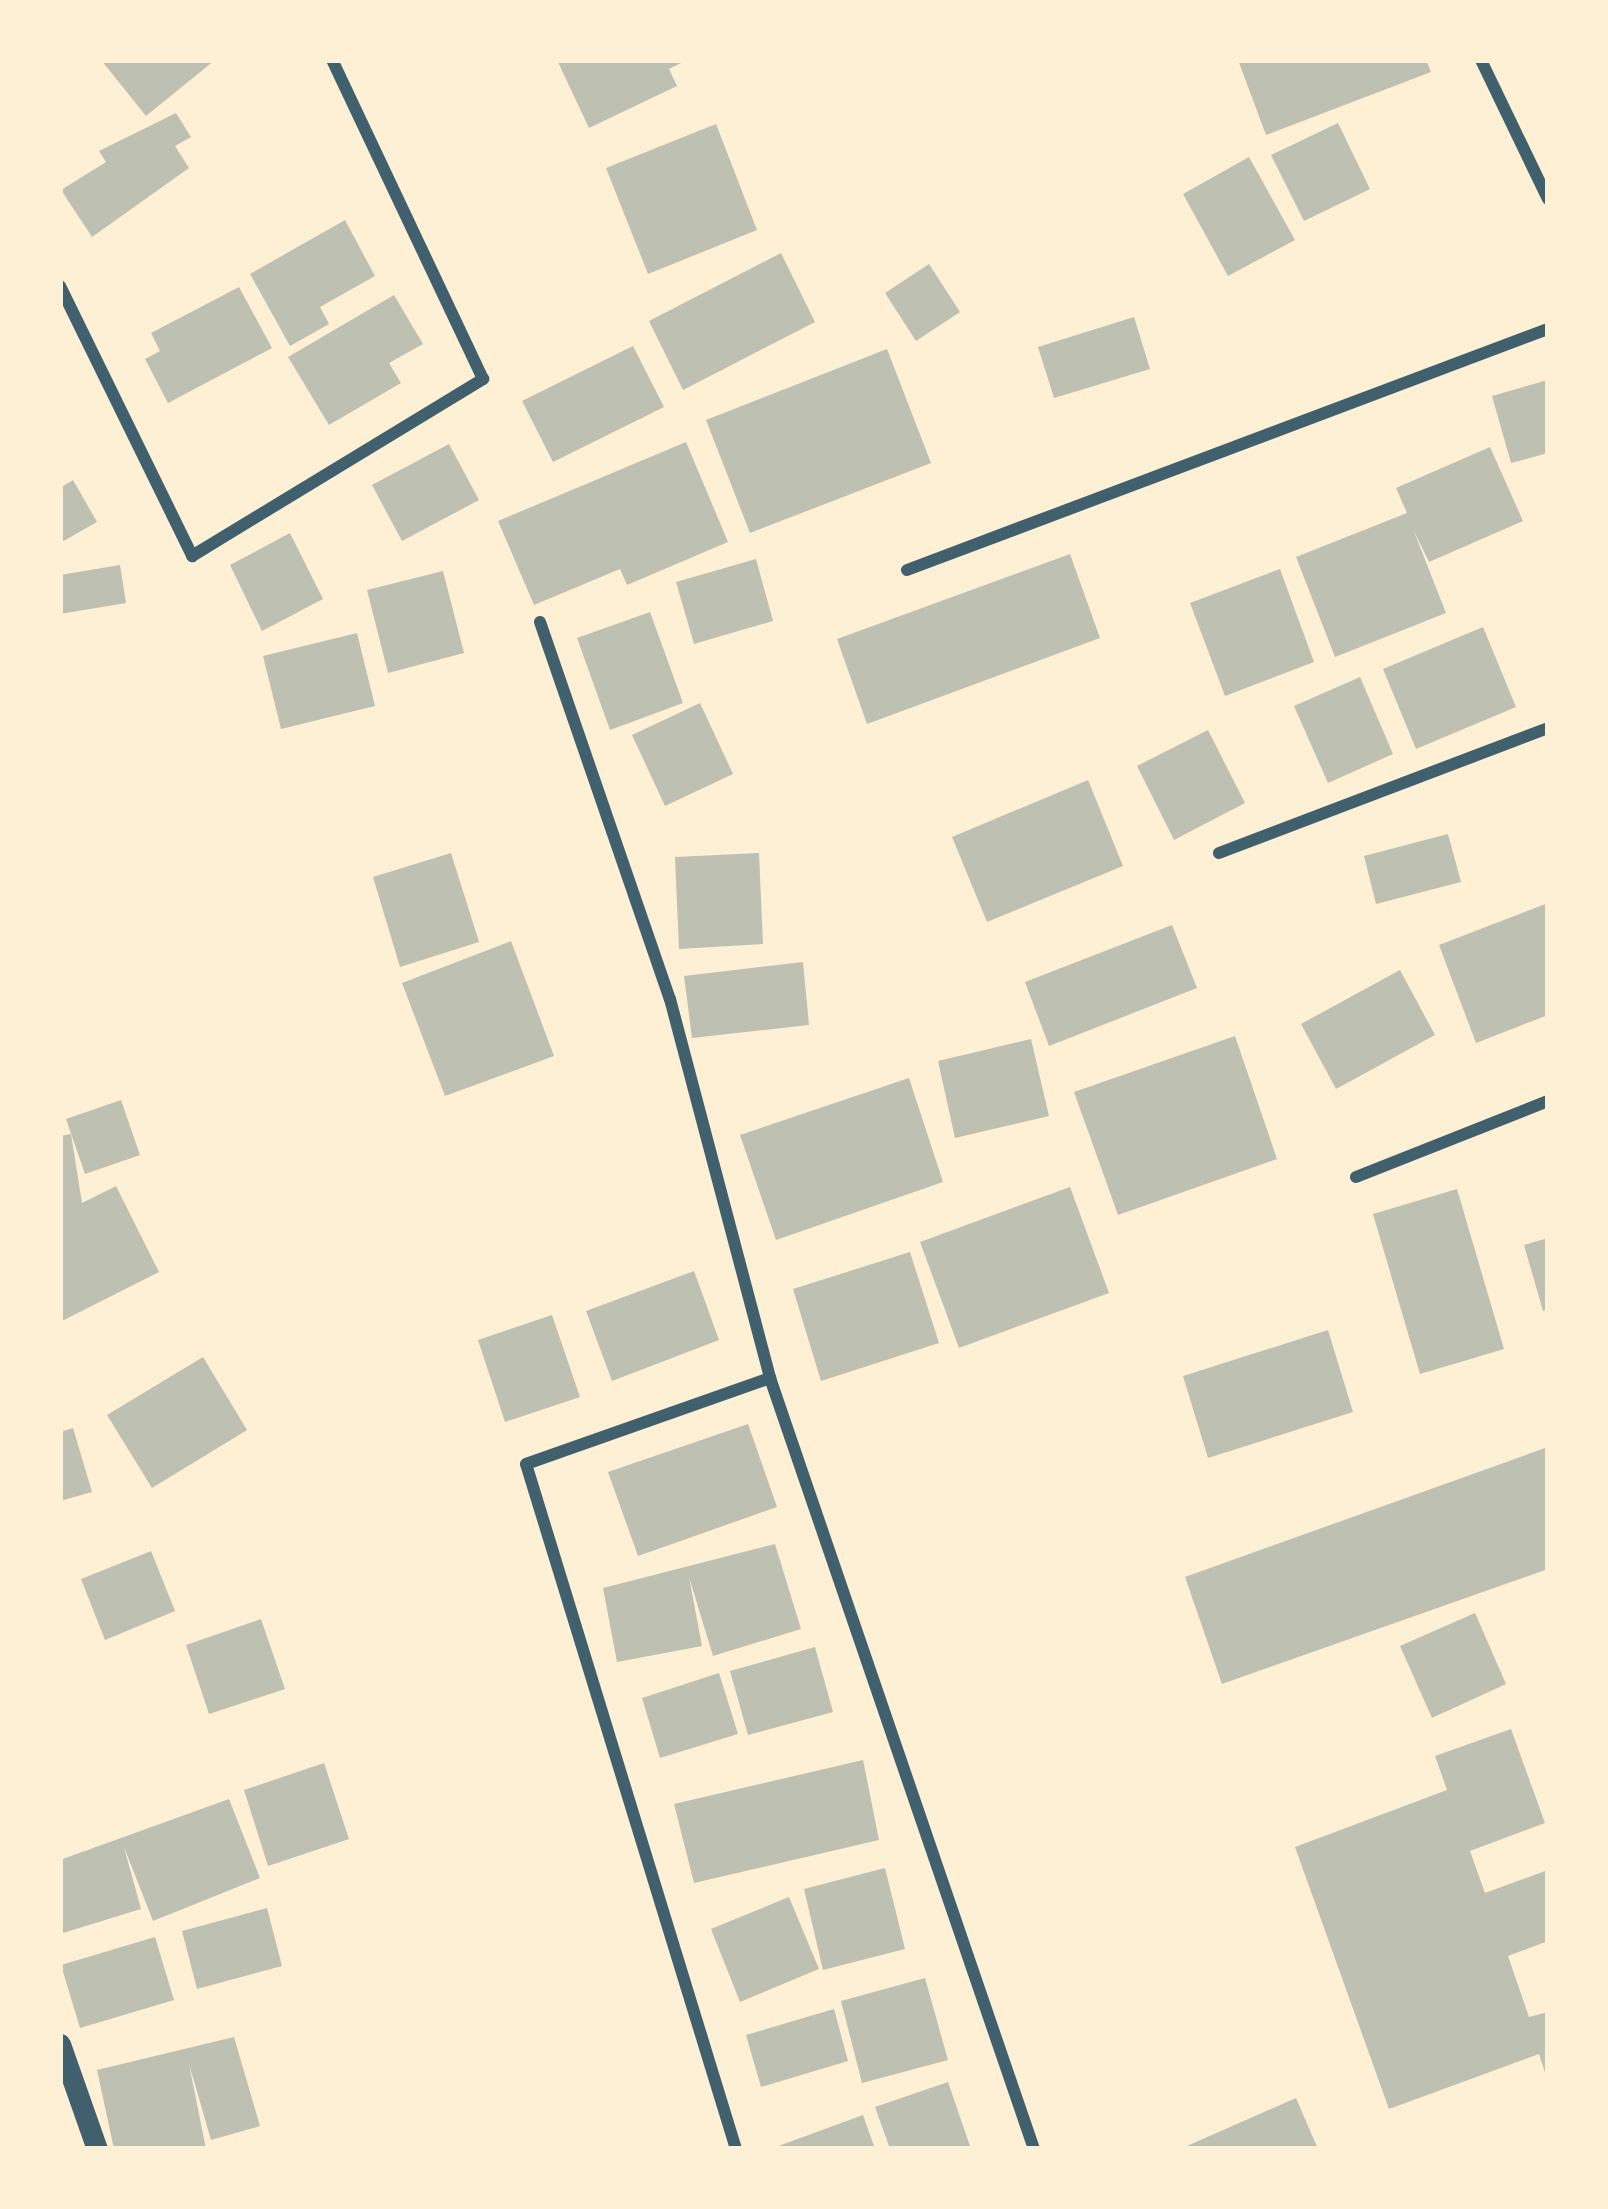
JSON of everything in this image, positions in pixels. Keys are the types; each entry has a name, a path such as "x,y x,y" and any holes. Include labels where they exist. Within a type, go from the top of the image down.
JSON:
{"street":[{"path":"60,286 192,556 483,379 332,60"},
{"path":"1481,60 1548,199"},
{"path":"908,570 1548,329"},
{"path":"540,622 670,999 770,1378 1034,2149"},
{"path":"1219,853 1548,728"},
{"path":"1356,1177 1548,1101"},
{"path":"736,2149 526,1463 770,1378"},
{"path":"60,2044 97,2149"}],"building":[{"path":"101,60 215,60 146,116"},
{"path":"557,60 687,60 669,69 677,86 589,128"},
{"path":"1238,60 1426,60 1431,72 1266,135"},
{"path":"176,113 191,137 175,146 189,168 92,237 61,190 106,162 99,151"},
{"path":"1338,123 1370,189 1304,221 1271,155"},
{"path":"716,124 757,230 648,274 606,168"},
{"path":"1249,157 1295,240 1228,276 1183,194"},
{"path":"345,220 375,276 320,307 329,324 290,346 250,274"},
{"path":"781,253 815,322 683,390 649,321"},
{"path":"929,264 960,312 916,341 885,293"},
{"path":"239,287 272,348 168,403 145,359 160,351 151,333"},
{"path":"394,295 423,344 389,363 401,383 329,425 288,357"},
{"path":"1134,317 1150,369 1054,398 1038,347"},
{"path":"633,346 664,407 553,462 522,401"},
{"path":"887,349 931,463 750,533 706,420"},
{"path":"1548,380 1548,453 1511,463 1492,396"},
{"path":"686,442 728,542 627,585 620,569 534,605 498,521"},
{"path":"449,444 479,500 402,541 372,485"},
{"path":"1490,447 1523,521 1429,562 1413,529 1446,613 1335,657 1296,557 1407,513 1396,488"},
{"path":"73,480 97,522 60,543 60,488"},
{"path":"290,533 323,599 262,631 230,565"},
{"path":"1070,554 1100,638 867,724 837,639"},
{"path":"756,559 773,621 694,644 676,582"},
{"path":"120,565 126,603 60,614 60,575"},
{"path":"1280,569 1314,662 1225,696 1190,603"},
{"path":"443,571 464,653 388,673 367,590"},
{"path":"650,612 683,703 610,730 577,638"},
{"path":"1483,627 1516,707 1416,749 1383,669"},
{"path":"357,633 375,706 281,729 263,656"},
{"path":"1360,677 1393,754 1328,783 1294,706"},
{"path":"700,703 733,774 665,806 632,735"},
{"path":"1208,730 1245,803 1174,840 1137,766"},
{"path":"1088,780 1123,866 987,922 952,837"},
{"path":"1448,834 1461,882 1376,904 1364,856"},
{"path":"451,853 479,942 400,967 373,877"},
{"path":"759,853 763,944 679,949 675,857"},
{"path":"1548,903 1548,1015 1476,1043 1439,945"},
{"path":"1172,925 1197,988 1049,1046 1025,982"},
{"path":"511,941 554,1056 445,1096 402,983"},
{"path":"803,962 809,1025 692,1038 684,976"},
{"path":"1400,970 1435,1035 1336,1089 1301,1024"},
{"path":"1235,1036 1277,1159 1118,1215 1074,1092"},
{"path":"1031,1039 1049,1116 955,1138 938,1061"},
{"path":"909,1078 943,1182 776,1240 740,1135"},
{"path":"121,1100 140,1155 85,1174 66,1119"},
{"path":"71,1134 82,1203 116,1186 159,1272 60,1322 60,1136"},
{"path":"1070,1187 1109,1293 959,1348 920,1242"},
{"path":"1457,1189 1504,1349 1420,1374 1373,1214"},
{"path":"1548,1238 1548,1309 1543,1311 1524,1245"},
{"path":"910,1252 939,1343 821,1381 793,1289"},
{"path":"694,1271 719,1340 612,1381 586,1311"},
{"path":"552,1315 580,1397 505,1422 478,1340"},
{"path":"1328,1330 1353,1412 1208,1458 1183,1376"},
{"path":"203,1357 247,1430 152,1488 107,1415"},
{"path":"748,1424 777,1507 638,1556 608,1472"},
{"path":"73,1428 92,1492 60,1501 60,1432"},
{"path":"1548,1447 1548,1569 1222,1684 1185,1577"},
{"path":"775,1544 801,1629 713,1656 689,1577 702,1646 617,1662 603,1588"},
{"path":"151,1551 175,1611 105,1640 81,1579"},
{"path":"1475,1613 1506,1684 1432,1718 1400,1646"},
{"path":"261,1619 285,1689 209,1714 186,1645"},
{"path":"815,1647 833,1712 748,1735 730,1671"},
{"path":"719,1673 738,1734 660,1758 642,1698"},
{"path":"1511,1729 1545,1823 1470,1851 1485,1893 1548,1870 1548,1941 1508,1956 1529,2017 1548,2012 1548,2082 1539,2054 1389,2109 1295,1847 1447,1790 1435,1756"},
{"path":"863,1760 879,1840 694,1883 674,1804"},
{"path":"324,1763 349,1839 268,1866 244,1790"},
{"path":"229,1799 260,1878 153,1921 124,1847 141,1909 63,1933 60,1860"},
{"path":"885,1868 905,1949 823,1970 804,1889"},
{"path":"789,1897 819,1969 740,2002 711,1929"},
{"path":"267,1908 282,1966 197,1989 182,1931"},
{"path":"155,1937 174,2000 80,2028 61,1965"},
{"path":"925,1978 948,2060 862,2083 841,2001"},
{"path":"834,2009 848,2061 761,2087 746,2035"},
{"path":"234,2037 260,2126 211,2140 189,2064 206,2149 114,2149 97,2070"},
{"path":"948,2082 971,2149 890,2149 875,2107"},
{"path":"1296,2098 1318,2149 1180,2149"},
{"path":"863,2115 875,2149 773,2149 773,2148"}]}
